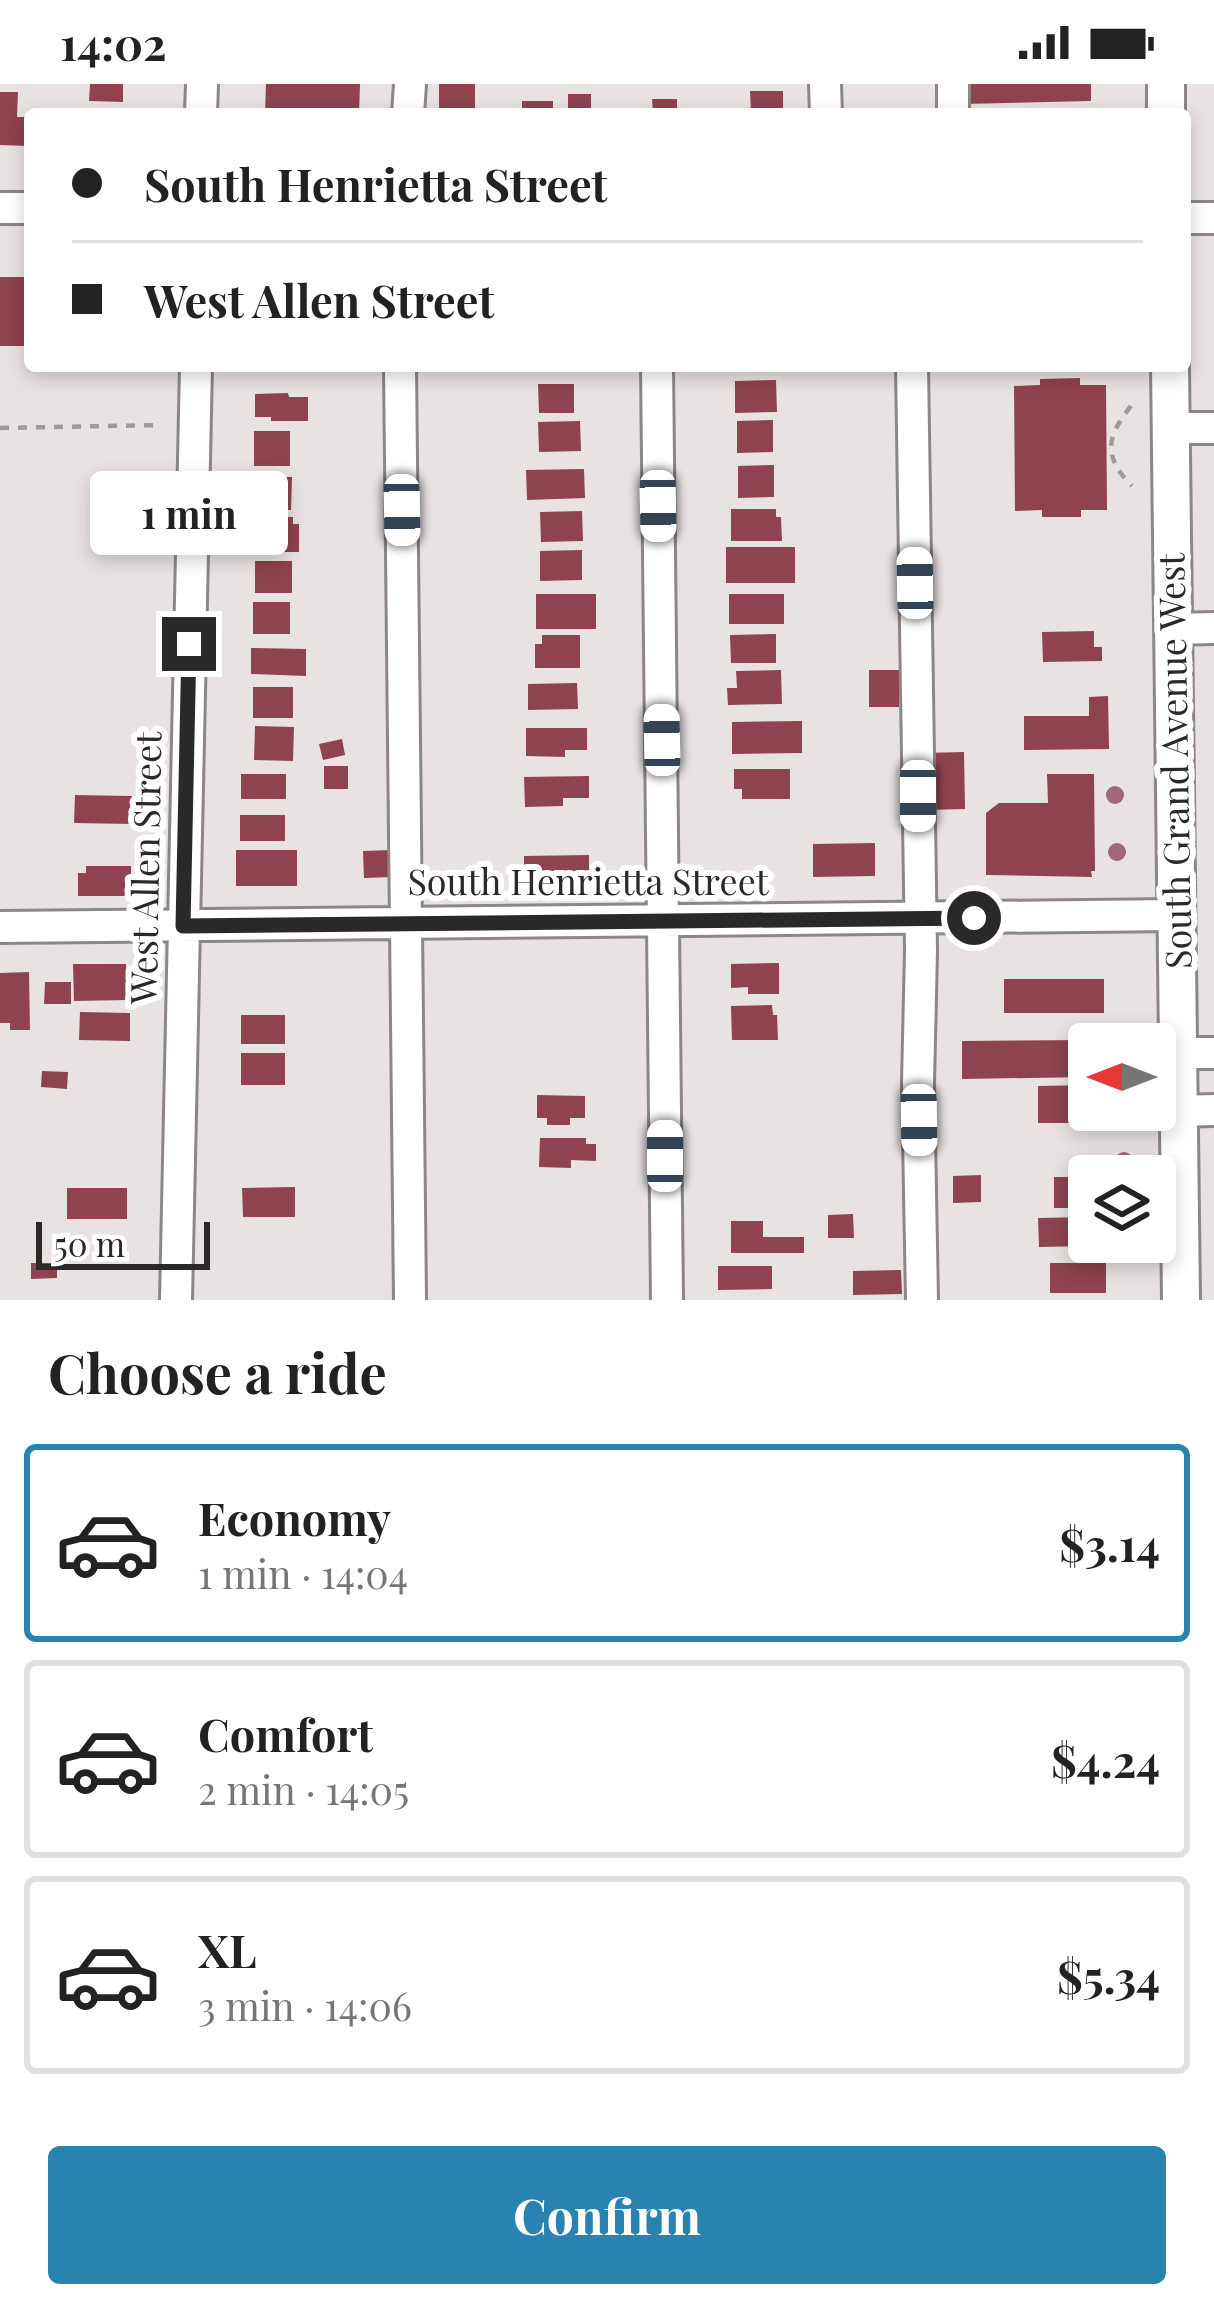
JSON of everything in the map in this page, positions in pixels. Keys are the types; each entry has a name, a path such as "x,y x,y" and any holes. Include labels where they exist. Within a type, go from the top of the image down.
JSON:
{"main road":[{"name":"South Grand Avenue West","path":"1170,372 1177,915 1196,1053 1181,1300"}],"street":[{"name":"West Allen Street","path":"176,1300 196,372"},
{"path":"400,372 410,1300"},
{"path":"657,372 667,1300"},
{"path":"912,372 922,1300"},
{"path":"1172,428 1214,428"},
{"path":"1172,629 1214,628"},
{"name":"South Henrietta Street","path":"0,927 1177,915"}],"path":[{"path":"1131,406 1109,442 1109,453 1132,486"},
{"path":"0,428 162,425"}],"building":[{"path":"90,84 123,84 123,102 89,101"},
{"path":"266,84 360,84 359,108 265,108"},
{"path":"439,84 475,84 475,108 439,108"},
{"path":"964,84 1091,84 1091,101 964,104"},
{"path":"750,91 783,91 783,108 751,108"},
{"path":"0,92 18,92 17,117 24,117 24,146 0,145"},
{"path":"568,94 591,94 591,108 568,108"},
{"path":"652,99 677,99 677,108 653,108"},
{"path":"522,101 553,101 553,108 522,108"},
{"path":"0,277 24,277 24,346 0,346"},
{"path":"1080,378 1080,385 1106,385 1107,510 1081,510 1081,517 1015,511 1014,386 1040,385 1040,379"},
{"path":"776,380 777,412 735,413 735,381"},
{"path":"538,384 574,384 574,413 539,413"},
{"path":"288,393 289,397 308,397 308,421 255,417 255,394"},
{"path":"773,420 773,452 737,453 737,421"},
{"path":"580,421 581,451 539,452 538,422"},
{"path":"254,431 290,431 290,466 254,466"},
{"path":"774,465 774,497 738,498 738,466"},
{"path":"584,469 585,498 527,500 526,470"},
{"path":"250,477 292,477 291,510 250,510"},
{"path":"731,509 776,509 782,541 731,541"},
{"path":"582,511 583,541 541,542 540,512"},
{"path":"252,517 293,517 293,524 299,524 299,552 253,552"},
{"path":"726,547 795,547 795,583 726,583"},
{"path":"582,550 582,580 540,581 540,551"},
{"path":"255,561 292,561 292,593 255,593"},
{"path":"536,594 596,594 596,629 536,629"},
{"path":"729,594 784,594 784,624 729,624"},
{"path":"253,602 290,602 290,634 253,634"},
{"path":"1094,631 1094,647 1102,647 1102,661 1043,662 1042,632"},
{"path":"776,634 776,663 731,663 730,635"},
{"path":"542,635 580,635 580,668 535,668 535,644 542,644"},
{"path":"251,648 306,649 306,676 251,674"},
{"path":"781,670 782,704 728,705 727,688 737,688 736,671"},
{"path":"869,670 899,670 899,707 869,707"},
{"path":"577,683 578,709 528,710 528,684"},
{"path":"253,687 293,687 293,718 253,718"},
{"path":"1108,696 1109,749 1024,750 1024,716 1089,716 1089,697"},
{"path":"802,721 802,753 732,754 732,722"},
{"path":"255,726 294,727 293,761 254,760"},
{"path":"526,728 587,728 587,750 565,750 565,757 526,756"},
{"path":"342,739 345,755 323,760 319,744"},
{"path":"964,752 965,809 925,810 924,753"},
{"path":"324,766 348,766 348,789 324,789"},
{"path":"734,769 790,769 790,799 742,799 742,789 734,789"},
{"path":"241,774 286,774 286,799 241,799"},
{"path":"1047,774 1094,774 1092,877 986,875 986,813 999,803 1048,803"},
{"path":"589,776 589,798 563,798 563,806 525,807 524,777"},
{"path":"75,795 132,796 132,824 74,823"},
{"path":"240,815 285,815 285,841 240,841"},
{"path":"875,843 875,876 813,877 813,844"},
{"path":"236,850 297,850 297,886 236,886"},
{"path":"392,850 393,877 364,878 363,851"},
{"path":"589,855 589,886 524,887 524,856"},
{"path":"86,866 131,866 131,896 78,896 78,873 86,873"},
{"path":"779,963 779,994 748,994 748,987 731,988 731,964"},
{"path":"73,964 126,964 127,1000 74,1001"},
{"path":"29,972 30,1030 10,1030 10,1023 0,1023 0,973"},
{"path":"1004,979 1104,979 1104,1013 1004,1013"},
{"path":"45,982 71,982 71,1004 44,1004"},
{"path":"772,1005 778,1040 732,1040 731,1006"},
{"path":"80,1012 130,1013 130,1041 79,1040"},
{"path":"241,1015 285,1015 285,1044 241,1044"},
{"path":"1068,1040 1068,1077 962,1079 962,1041"},
{"path":"241,1053 285,1053 285,1085 241,1085"},
{"path":"42,1071 68,1072 67,1089 41,1087"},
{"path":"1068,1085 1068,1123 1038,1123 1038,1086"},
{"path":"537,1095 585,1096 585,1118 570,1118 570,1125 547,1125 547,1118 537,1118"},
{"path":"540,1138 586,1138 586,1144 596,1144 596,1161 571,1160 571,1168 539,1167"},
{"path":"981,1175 981,1202 953,1203 953,1176"},
{"path":"1054,1177 1068,1177 1068,1208 1054,1208"},
{"path":"295,1187 295,1217 243,1217 242,1188"},
{"path":"67,1188 127,1188 127,1219 67,1219"},
{"path":"853,1214 854,1238 828,1238 828,1215"},
{"path":"1068,1217 1068,1246 1039,1247 1038,1218"},
{"path":"731,1221 763,1221 763,1237 804,1237 804,1253 731,1253"},
{"path":"31,1263 57,1263 57,1278 31,1279"},
{"path":"1050,1263 1106,1263 1106,1293 1050,1293"},
{"path":"718,1266 772,1266 772,1289 718,1290"},
{"path":"901,1270 902,1294 853,1295 853,1271"}],"route":[{"path":"189,644 183,926 974,918"}]}
